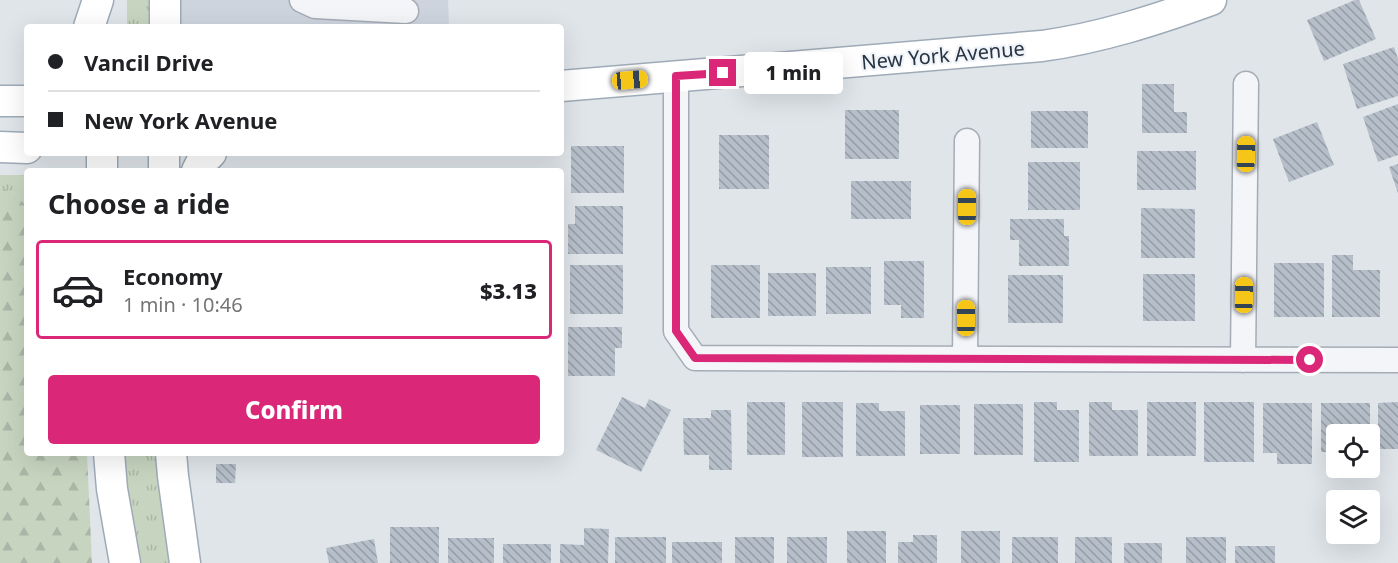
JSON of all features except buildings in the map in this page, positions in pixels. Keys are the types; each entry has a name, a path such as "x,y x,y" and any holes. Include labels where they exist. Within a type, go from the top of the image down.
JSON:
{"main road":[{"path":"90,24 98,0"},
{"path":"103,0 103,24"},
{"path":"165,0 165,24"},
{"name":"New York Avenue","path":"564,86 1042,46 1115,31 1211,0"},
{"path":"0,147 24,148"},
{"path":"199,168 208,156"},
{"path":"109,456 112,489 125,563"},
{"path":"171,456 185,563"}],"street":[{"path":"302,0 315,6 406,13"},
{"path":"676,76 676,331 695,358 1398,360"},
{"path":"1243,360 1246,84"},
{"path":"965,358 967,141"}],"shaded area":[{"path":"179,0 448,0 449,24 180,24"}],"green space":[{"path":"127,0 154,0 154,24 127,24"},
{"path":"0,175 24,175 24,204 15,193 0,187"},
{"path":"0,187 15,193 24,204 24,456 87,456 92,563 0,563"},
{"path":"120,456 154,456 160,474 175,563 136,563"}],"route":[{"path":"723,73 676,76 676,331 695,358 1310,360"}]}
